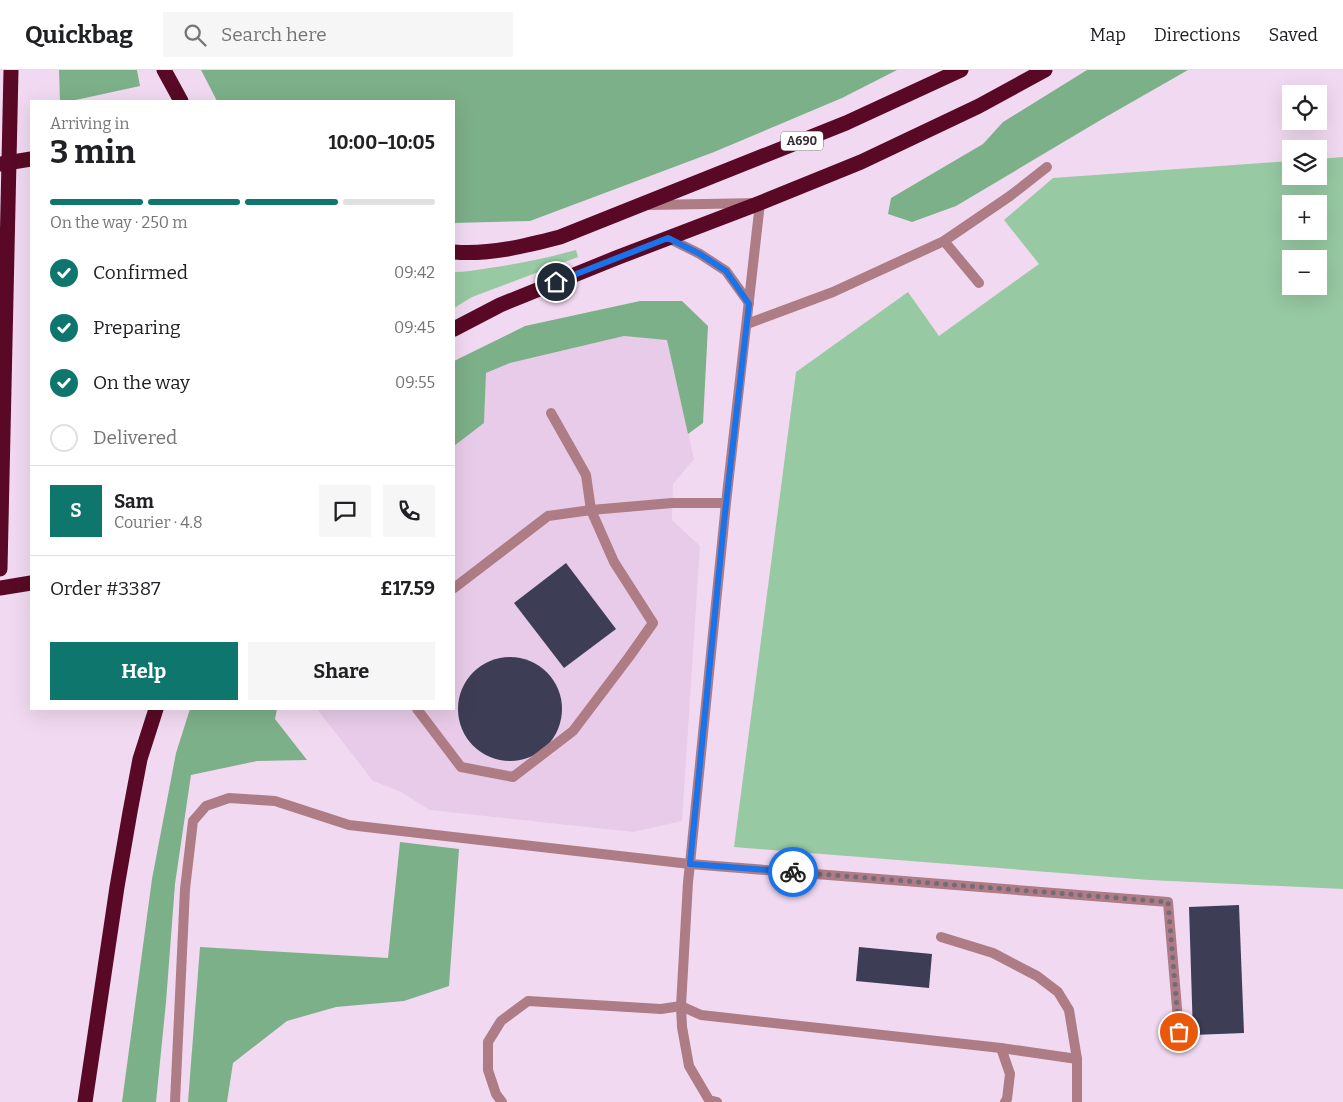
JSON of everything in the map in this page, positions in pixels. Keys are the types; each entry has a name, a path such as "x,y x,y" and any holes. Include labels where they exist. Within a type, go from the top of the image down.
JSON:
{"highway":[{"path":"0,569 11,70"},
{"path":"164,70 180,100"},
{"name":"A690","path":"455,252 512,249 560,237 846,124 961,70"},
{"path":"455,328 500,305 861,162 979,106 1045,70"},
{"path":"0,164 30,159"},
{"path":"0,588 30,583"},
{"path":"85,1102 130,812 140,759 156,710"}],"street":[{"path":"746,324 833,292 944,241 1010,196 1047,167"},
{"path":"640,205 760,203 726,503 688,882 681,1006 682,1027 689,1066 709,1100 717,1102"},
{"path":"668,238 700,254 726,271 749,304"},
{"path":"944,241 979,284"},
{"path":"419,710 461,767 512,777 573,731 653,622 614,562 591,510 586,475 552,413"},
{"path":"455,587 548,516 672,503 726,503"},
{"path":"175,1102 184,889 193,822 206,806 229,798 275,801 349,825 690,864 1168,902 1179,1032"},
{"path":"941,937 992,953 1038,976 1058,992 1069,1010 1077,1059 1077,1102"},
{"path":"502,1102 496,1094 488,1070 488,1042 501,1021 528,1001 662,1009 681,1006 701,1015 1001,1048 1077,1059"},
{"path":"1001,1048 1010,1074 1006,1101"}],"shaded area":[{"path":"624,336 667,339 694,459 673,484 672,520 700,546 682,821 633,832 430,810 399,791 373,781 318,710 455,710 455,445 484,423 486,373 510,363"}],"green space":[{"path":"59,70 137,70 140,86 76,100 60,100"},
{"path":"201,70 897,70 842,98 714,152 530,221 455,223 455,100 216,100"},
{"path":"1087,70 1188,70 956,206 912,222 888,214 891,198 983,144 1003,122"},
{"path":"1343,157 1343,889 1149,880 734,847 796,372 908,292 939,336 1039,264 1004,220 1053,178 1282,162 1282,185 1327,185 1327,158"},
{"path":"576,250 578,257 472,297 455,307 455,272 511,265"},
{"path":"640,301 682,301 708,326 703,423 688,434 667,340 624,336 510,363 486,373 484,423 455,445 455,361 525,326"},
{"path":"190,710 277,710 275,719 307,760 257,761 191,775 175,884 156,1102 122,1102 152,879 176,753"},
{"path":"400,842 459,849 449,986 404,1001 336,1007 287,1021 233,1063 227,1102 188,1102 200,947 388,958"}],"building":[{"path":"566,563 616,629 564,668 514,603"},
{"path":"510,657 530,661 539,666 553,680 558,689 562,709 558,729 553,738 539,752 530,757 510,761 490,757 481,752 467,738 462,729 458,709 462,689 467,680 481,666 490,661"},
{"path":"1239,905 1244,1033 1193,1035 1189,907"},
{"path":"859,947 932,954 929,988 856,981"}],"way so far":[{"path":"793,872 1168,902 1179,1032"}],"route":[{"path":"556,282 668,238 700,254 726,271 749,304 724,522 690,864 793,872"}]}
